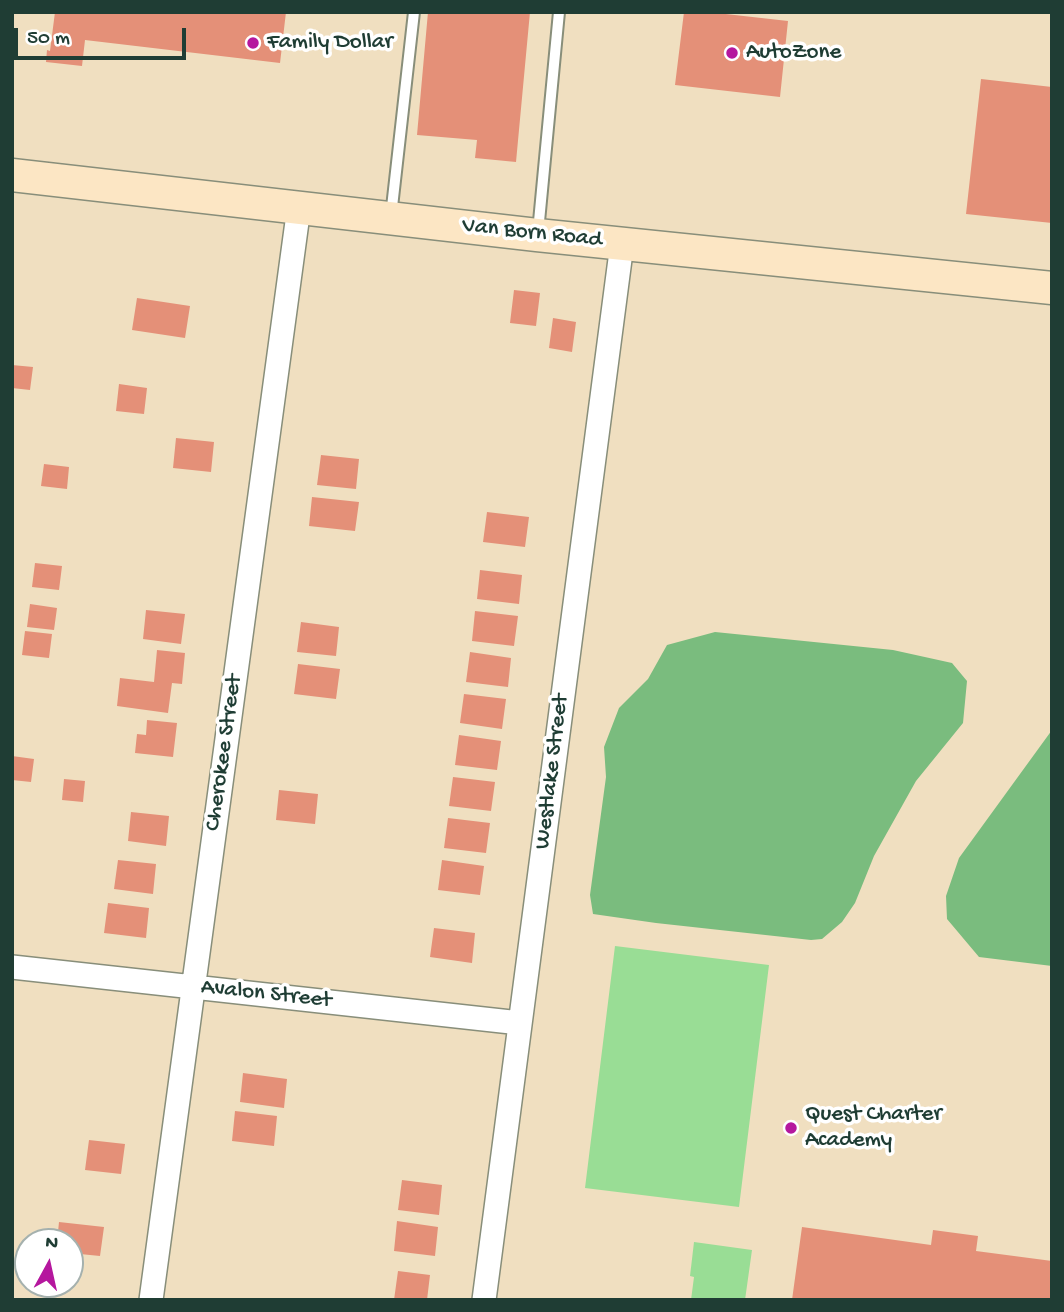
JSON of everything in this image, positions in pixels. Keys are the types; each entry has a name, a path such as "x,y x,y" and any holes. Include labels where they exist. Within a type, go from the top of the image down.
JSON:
{"main road":[{"name":"Van Born Road","path":"12,175 537,235 1052,288"}],"street":[{"name":"Cherokee Street","path":"151,1300 299,207"},
{"name":"Westlake Street","path":"484,1300 622,244"},
{"name":"Avalon Street","path":"12,967 520,1023"}],"lane":[{"path":"391,218 414,12"},
{"path":"537,235 559,12"}],"green space":[{"path":"715,632 893,650 952,663 967,681 963,723 916,781 874,856 855,903 842,922 822,939 811,940 593,914 590,895 606,777 604,747 619,708 648,679 667,645"},
{"path":"1052,730 1052,966 979,957 947,919 946,896 959,858"},
{"path":"615,946 769,965 739,1207 585,1188"},
{"path":"694,1242 752,1250 745,1300 691,1300 694,1277 690,1276"}],"building":[{"path":"55,12 286,12 280,63 85,40 82,66 46,62"},
{"path":"428,12 530,12 516,162 475,158 477,140 417,135"},
{"path":"684,12 788,21 780,97 675,85"},
{"path":"981,79 1052,87 1052,223 966,214"},
{"path":"514,290 540,293 536,326 510,323"},
{"path":"137,298 190,306 185,338 132,330"},
{"path":"553,318 576,322 572,352 549,348"},
{"path":"12,365 33,367 30,390 12,388"},
{"path":"119,384 147,388 144,414 116,411"},
{"path":"176,438 214,442 211,472 173,468"},
{"path":"321,455 359,459 356,489 317,485"},
{"path":"44,464 69,467 67,489 41,486"},
{"path":"312,497 359,502 355,531 309,526"},
{"path":"487,512 529,517 525,547 483,542"},
{"path":"35,563 62,566 59,590 32,587"},
{"path":"480,570 522,575 519,604 477,599"},
{"path":"30,604 57,608 54,630 27,627"},
{"path":"146,610 185,614 181,644 143,639"},
{"path":"475,611 518,616 514,646 472,641"},
{"path":"301,622 339,627 336,656 297,652"},
{"path":"25,631 52,634 49,658 22,655"},
{"path":"157,650 185,653 182,684 172,683 168,713 117,706 120,678 154,682"},
{"path":"470,652 511,658 508,687 466,682"},
{"path":"298,664 340,669 336,699 294,694"},
{"path":"464,694 506,699 502,729 460,723"},
{"path":"147,720 177,723 173,757 135,753 137,734 146,735"},
{"path":"459,735 501,741 497,770 455,765"},
{"path":"12,756 34,759 31,782 12,780"},
{"path":"453,777 495,782 491,811 449,806"},
{"path":"64,779 85,781 83,802 62,800"},
{"path":"279,790 318,794 315,824 276,820"},
{"path":"131,812 169,816 166,846 128,841"},
{"path":"448,818 490,823 486,853 444,848"},
{"path":"118,860 156,864 153,894 114,889"},
{"path":"442,860 484,866 480,895 438,890"},
{"path":"108,903 149,908 146,938 104,933"},
{"path":"434,928 475,933 472,963 430,957"},
{"path":"243,1073 287,1079 284,1108 240,1102"},
{"path":"235,1111 277,1116 274,1146 232,1141"},
{"path":"89,1140 125,1144 121,1174 85,1170"},
{"path":"402,1180 442,1185 439,1215 398,1210"},
{"path":"397,1221 438,1227 435,1256 394,1251"},
{"path":"59,1222 104,1227 100,1256 84,1254 84,1228 58,1228"},
{"path":"802,1227 931,1245 933,1230 978,1236 976,1251 1052,1261 1052,1300 792,1300"},
{"path":"398,1271 430,1275 427,1300 394,1300"}],"place":[{"name":"Family Dollar","path":"253,43"},
{"name":"AutoZone","path":"732,53"},
{"name":"Quest Charter Academy","path":"791,1128"}]}
